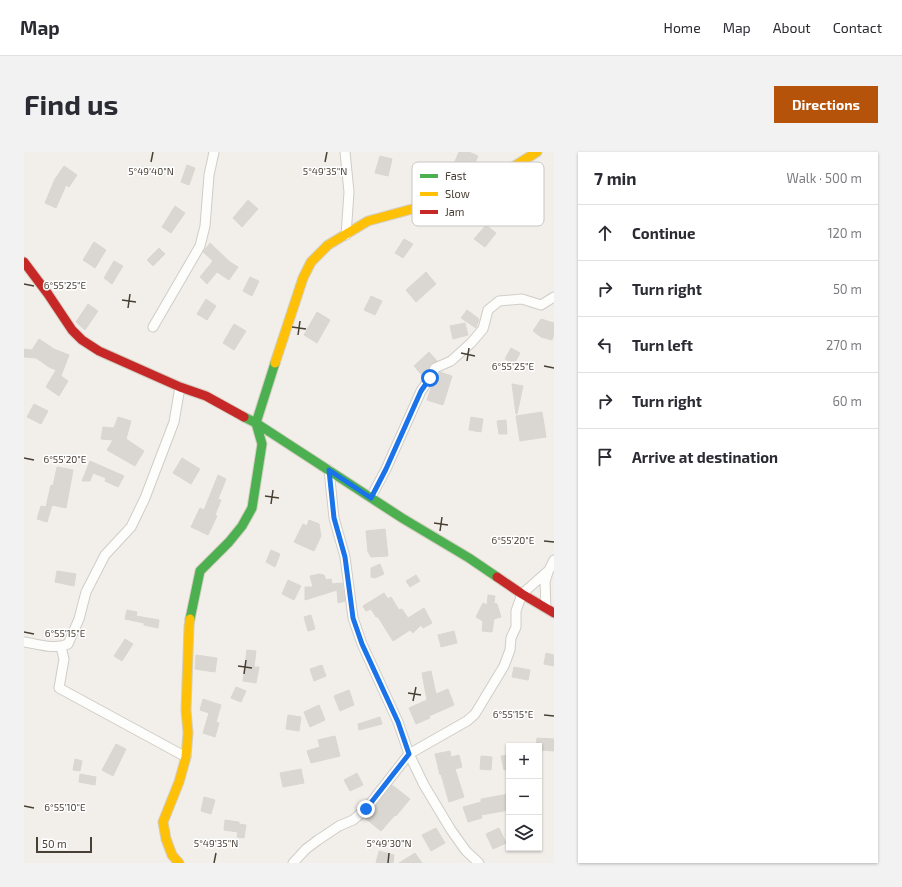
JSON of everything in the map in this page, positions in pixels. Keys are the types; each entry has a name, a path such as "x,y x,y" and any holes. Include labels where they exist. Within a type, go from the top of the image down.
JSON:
{"street":[{"path":"153,327 200,246 204,230 209,175 214,152"},
{"path":"345,152 349,192 346,235"},
{"path":"522,162 537,152"},
{"path":"179,863 172,854 166,839 163,822 179,782 186,756 188,733 186,704 189,626 193,605 200,571 234,537 252,508 262,444 256,423 290,316 308,267 328,245 368,221 412,209"},
{"path":"24,262 72,330 82,340 99,351 180,388 206,396 256,423 402,518 469,558 550,611"},
{"path":"371,498 386,469 421,391 435,368 451,361 470,343 482,329 488,310 499,301 522,300 541,305 554,297"},
{"path":"24,642 61,647 68,644 79,619 86,592 105,555 131,527 144,498 174,422 180,388"},
{"path":"329,470 334,518 345,557 353,618 362,644 398,722 409,754 424,785 451,830 466,851 479,863"},
{"path":"550,611 544,582 554,560"},
{"path":"293,863 306,849 318,840 339,826 353,820 366,809 409,754 467,721 474,714 504,666 510,650 511,638 516,627 516,611 522,594 549,570"},
{"path":"61,647 64,659 59,688 186,756"}],"building":[{"path":"459,152 469,152 478,156 475,162 455,162"},
{"path":"380,156 392,159 388,176 375,173"},
{"path":"187,165 195,168 189,185 181,182"},
{"path":"64,166 77,175 69,187 66,185 56,208 45,203 55,179"},
{"path":"248,200 258,209 242,227 233,218"},
{"path":"175,206 185,213 171,233 162,227"},
{"path":"485,226 496,233 485,247 474,239"},
{"path":"404,239 413,244 403,258 395,253"},
{"path":"94,242 106,250 95,268 83,260"},
{"path":"210,243 230,262 238,267 229,280 217,272 207,284 200,277 213,261 203,252"},
{"path":"159,248 165,254 153,266 147,260"},
{"path":"114,261 123,266 112,284 104,278"},
{"path":"426,272 436,284 416,302 406,290"},
{"path":"250,277 259,281 252,296 243,291"},
{"path":"371,296 382,301 375,315 364,310"},
{"path":"206,299 216,306 207,320 197,314"},
{"path":"88,304 98,311 85,330 76,322"},
{"path":"467,310 479,319 476,328 461,318"},
{"path":"317,312 330,320 317,343 304,335"},
{"path":"541,319 554,323 554,334 552,340 541,337 533,331"},
{"path":"465,323 468,335 453,339 450,326"},
{"path":"234,324 246,331 234,350 223,343"},
{"path":"39,339 54,349 69,355 61,376 68,381 59,396 46,387 56,370 36,358 24,357 24,349 32,350"},
{"path":"511,348 520,353 514,364 505,359"},
{"path":"429,352 437,361 430,365 422,375 414,366"},
{"path":"440,372 452,376 443,405 427,400 432,385"},
{"path":"512,384 523,386 517,414 516,414"},
{"path":"34,404 48,411 41,424 27,417"},
{"path":"542,412 546,437 520,441 516,416"},
{"path":"118,417 131,421 126,439 144,451 135,466 107,450 113,440 101,439 103,427 114,428"},
{"path":"471,417 483,419 481,432 469,430"},
{"path":"506,420 507,434 499,434 497,421"},
{"path":"182,458 200,469 191,484 173,473"},
{"path":"90,461 124,476 118,487 105,481 106,478 93,473 90,481 82,481"},
{"path":"57,467 73,470 66,508 52,505 47,522 37,519 41,506 46,507"},
{"path":"218,475 226,479 218,499 221,500 215,515 217,516 208,535 191,527 200,508 204,510"},
{"path":"309,520 319,524 321,536 314,551 294,542 303,524 307,526"},
{"path":"385,529 388,556 371,557 368,552 366,531"},
{"path":"271,550 280,554 275,567 266,562"},
{"path":"380,564 384,574 375,578 371,577 371,568"},
{"path":"57,571 76,574 74,586 55,582"},
{"path":"319,574 324,575 326,580 331,579 332,584 342,583 345,601 338,603 337,590 305,600 305,587 313,587 310,576"},
{"path":"416,575 420,581 410,587 406,581"},
{"path":"288,580 301,586 294,600 282,594"},
{"path":"384,593 388,599 391,597 399,610 402,609 408,618 424,608 432,623 423,628 421,625 413,633 410,630 393,641 378,617 376,617 371,609 366,611 363,606"},
{"path":"488,595 495,596 494,603 497,604 501,617 494,619 492,632 482,631 483,621 476,617 483,603 487,605"},
{"path":"127,610 137,612 136,616 159,620 158,628 125,619"},
{"path":"311,615 315,629 308,631 304,617"},
{"path":"454,631 457,643 441,647 438,635"},
{"path":"125,639 133,644 122,661 114,656"},
{"path":"247,650 256,651 254,667 259,667 256,683 243,681"},
{"path":"546,653 554,655 554,666 544,664"},
{"path":"196,655 217,658 215,672 195,669"},
{"path":"322,665 326,676 314,681 310,669"},
{"path":"514,667 530,670 528,680 512,677"},
{"path":"431,671 436,694 448,689 454,705 429,716 430,718 416,724 409,708 427,700 422,673"},
{"path":"236,687 246,691 241,702 231,698"},
{"path":"349,690 354,705 340,711 334,696"},
{"path":"203,699 221,705 216,722 219,723 215,737 203,733 209,713 200,710"},
{"path":"319,705 325,720 310,727 304,712"},
{"path":"288,715 301,717 299,731 286,729"},
{"path":"380,717 382,724 359,730 358,724"},
{"path":"335,736 340,756 311,763 307,751 320,747 318,740"},
{"path":"537,738 554,739 554,751 542,750 542,743 536,743"},
{"path":"116,744 126,749 113,776 102,770"},
{"path":"450,751 451,757 459,755 462,767 455,769 464,797 449,802 435,754"},
{"path":"506,755 506,770 504,770 501,756"},
{"path":"481,756 492,757 491,770 480,769"},
{"path":"75,759 82,761 80,771 73,770"},
{"path":"301,769 304,783 283,787 280,773"},
{"path":"357,773 363,785 350,791 344,780"},
{"path":"80,774 96,777 95,785 79,782"},
{"path":"392,785 410,799 381,831 365,818"},
{"path":"506,795 506,811 481,815 482,818 468,822 463,807 481,802 481,799"},
{"path":"204,797 215,800 211,814 201,811"},
{"path":"225,820 239,822 239,824 246,825 244,838 237,837 238,832 224,830"},
{"path":"436,828 445,843 431,851 422,835"},
{"path":"499,828 506,843 493,849 486,834"},
{"path":"379,851 394,855 393,863 376,863"},
{"path":"415,853 422,863 399,863"}],"traffic: fast":[{"path":"190,619 200,571 229,542 242,526 252,508 262,444 256,423 275,363"},
{"path":"244,417 256,423 402,518 469,558 497,577"}],"traffic: slow":[{"path":"521,162 537,152"},
{"path":"275,363 303,278 311,262 328,245 368,221 412,209"},
{"path":"179,863 172,855 166,839 163,822 179,782 186,757 188,733 186,710 190,619"}],"traffic: jam":[{"path":"24,262 72,330 82,340 99,351 180,387 206,396 244,417"},
{"path":"497,577 554,613"}],"route":[{"path":"366,809 409,754 398,722 362,644 353,618 345,557 334,518 329,470 371,498 386,469 421,391 430,378"}]}
